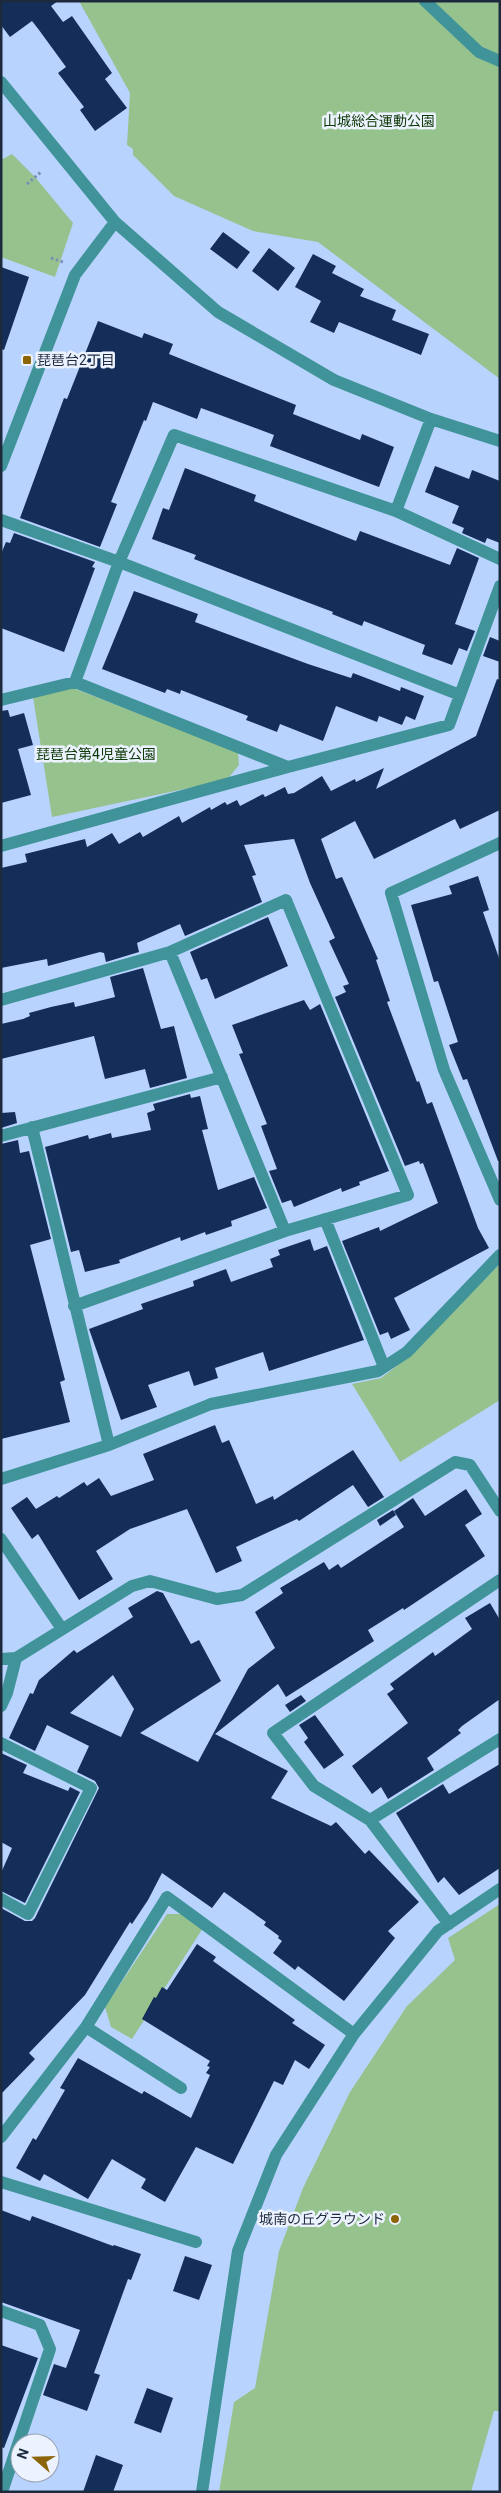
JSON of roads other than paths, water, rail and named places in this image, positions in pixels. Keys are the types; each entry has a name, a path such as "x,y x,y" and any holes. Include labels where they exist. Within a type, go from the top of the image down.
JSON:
{"street":[{"path":"425,1 479,52 500,61"},
{"path":"1,82 115,222 218,312 334,380 431,419 500,441"},
{"path":"1,466 74,275 115,222"},
{"path":"396,511 431,419"},
{"path":"75,682 119,562 174,435 396,511 500,559"},
{"path":"1,520 119,562 460,695"},
{"path":"1,846 449,725 497,603 500,586"},
{"path":"1,700 75,682 288,767"},
{"path":"499,846 391,893 444,1070 500,1200"},
{"path":"1,1000 170,952 286,900 408,1195 285,1231 74,1306"},
{"path":"170,952 285,1231"},
{"path":"1,1136 222,1077"},
{"path":"32,1127 109,1445"},
{"path":"325,1219 384,1367"},
{"path":"1,1479 109,1445 212,1404 378,1371 406,1352 500,1255"},
{"path":"1,1660 16,1658 132,1586 150,1581 217,1600 242,1595 455,1462 470,1465 500,1511"},
{"path":"1,1539 62,1629"},
{"path":"449,1924 370,1820 314,1786 273,1733 500,1580"},
{"path":"1,1706 8,1693 16,1658"},
{"path":"370,1820 500,1739"},
{"path":"1,1744 91,1788 28,1914 1,1899"},
{"path":"202,2492 238,2251 276,2155 354,2034 438,1931 500,1889"},
{"path":"1,2137 86,2028 167,1897 354,2034"},
{"path":"86,2028 181,2088"},
{"path":"1,2182 196,2242"},
{"path":"1,2311 40,2325 50,2349 2,2492"}],"place":[{"name":"琵琶台2丁目","path":"27,360"},
{"name":"城南の丘グラウンド","path":"395,2219"}],"park label":[{"name":"山城総合運動公園","path":"379,121"},
{"name":"琵琶台第4児童公園","path":"96,754"}]}
